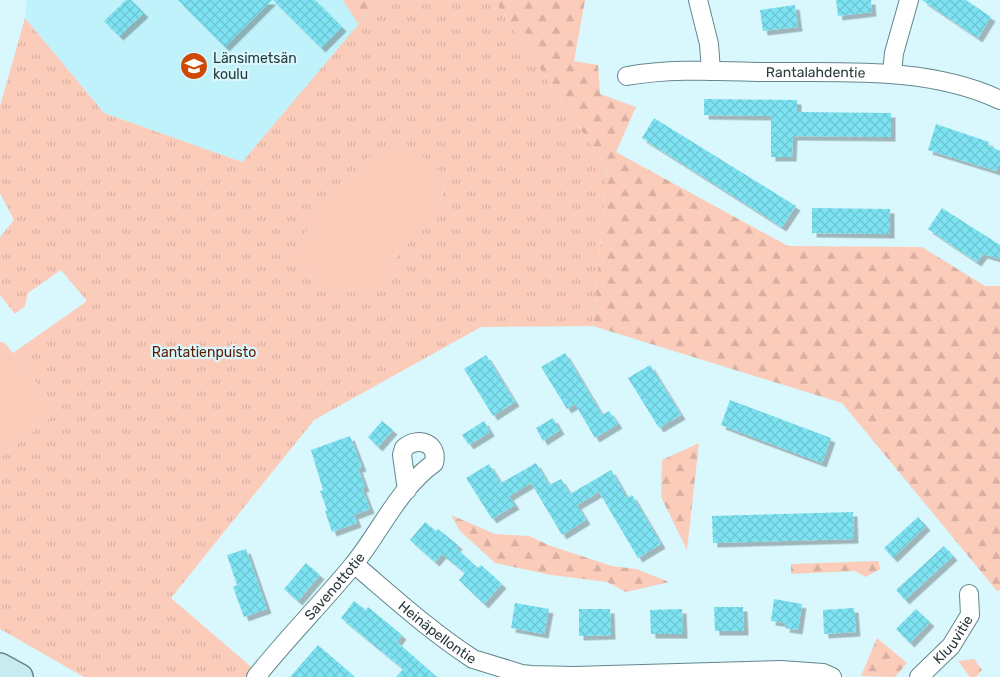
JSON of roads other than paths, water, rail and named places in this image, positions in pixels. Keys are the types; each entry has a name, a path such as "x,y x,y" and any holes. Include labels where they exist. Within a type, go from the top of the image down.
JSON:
{"main road":[{"path":"0,666 20,677"}],"street":[{"path":"698,0 709,44 711,71"},
{"path":"892,73 894,53 909,0"},
{"name":"Rantalahdentie","path":"627,76 666,71 892,73 978,89 1000,100"},
{"name":"Savenottotie","path":"256,677 287,637 354,564 407,490"},
{"name":"Heinäpellontie","path":"354,564 437,636 472,659 522,674 574,676 782,670 823,673 832,677"},
{"name":"Kluuvitie","path":"919,677 951,646 970,615 969,594"}],"place":[{"name":"Länsimetsän koulu","path":"194,66"}],"park label":[{"name":"Rantatienpuisto","path":"204,352"}]}
